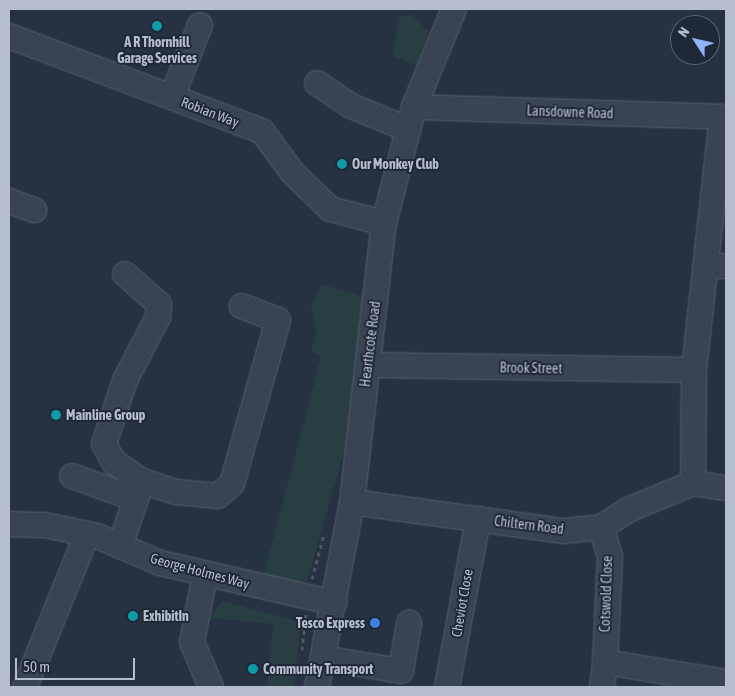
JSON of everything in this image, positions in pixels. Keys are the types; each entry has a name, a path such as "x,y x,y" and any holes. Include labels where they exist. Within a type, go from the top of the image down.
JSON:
{"street":[{"name":"Hearthcote Road","path":"317,687 313,656 334,603 352,502 384,223 411,118 454,9"},
{"path":"172,98 200,25"},
{"name":"Robian Way","path":"9,36 262,131 292,172 330,209 384,223"},
{"path":"317,83 352,106 411,118"},
{"path":"693,484 694,370 716,266 724,117"},
{"name":"Lansdowne Road","path":"411,118 724,117"},
{"path":"9,201 34,210"},
{"path":"125,274 159,304 158,317 125,380 104,444 114,462 139,490"},
{"path":"72,476 139,490 218,496 227,492 278,320 242,306"},
{"name":"Brook Street","path":"368,365 694,370"},
{"name":"Chiltern Road","path":"352,502 564,530 602,527 630,509 693,484 726,488"},
{"path":"120,546 139,490"},
{"name":"Cheviot Close","path":"447,687 478,519"},
{"name":"George Holmes Way","path":"9,524 87,534 205,575 334,603"},
{"name":"Cotswold Close","path":"602,527 610,556 606,662 602,687"},
{"path":"25,687 87,534"},
{"path":"205,575 192,642 211,687"},
{"path":"313,656 401,671 409,623"},
{"path":"606,662 726,682"}],"path":[{"path":"308,597 313,656"}],"green space":[{"path":"411,15 429,31 418,66 392,56 399,17"},
{"path":"321,284 363,296 345,449 307,581 299,582 264,574 321,356 311,352 316,335 311,307"},
{"path":"222,601 301,622 294,687 267,687 273,624 210,618"}],"place":[{"name":"A R Thornhill Garage Services","path":"157,26"},
{"name":"Our Monkey Club","path":"342,164"},
{"name":"Mainline Group","path":"56,415"},
{"name":"ExhibitIn","path":"133,616"},
{"name":"Tesco Express","path":"375,623"},
{"name":"Community Transport","path":"253,669"}]}
